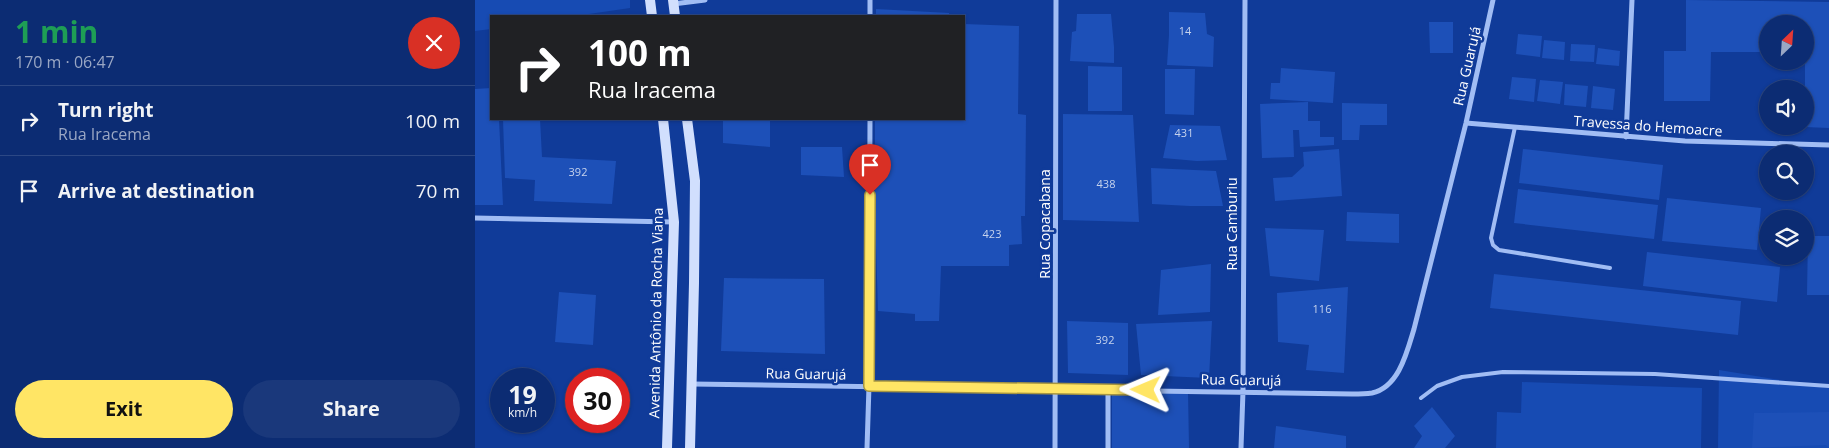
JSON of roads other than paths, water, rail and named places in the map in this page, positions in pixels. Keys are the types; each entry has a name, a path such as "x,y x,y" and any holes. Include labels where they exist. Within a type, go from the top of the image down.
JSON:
{"main road":[{"path":"650,0 652,15"},
{"path":"673,2 675,15"},
{"name":"Avenida Antônio da Rocha Viana","path":"663,120 674,222 667,448"},
{"path":"687,120 695,181 690,448"}],"street":[{"path":"673,2 705,0"},
{"path":"870,0 870,15"},
{"name":"Rua Copacabana","path":"1055,448 1056,0"},
{"name":"Rua Camburiu","path":"1241,448 1245,0"},
{"name":"Rua Guarujá","path":"692,384 1373,393 1390,384 1399,371 1414,329 1466,123 1493,0"},
{"path":"1626,137 1632,0"},
{"path":"867,448 870,120"},
{"name":"Travessa do Hemoacre","path":"1466,123 1685,141 1829,145"},
{"path":"475,218 674,222"},
{"path":"1107,389 1108,448"}],"lane":[{"path":"1515,127 1491,238 1493,245 1499,250 1609,268"},
{"path":"1421,398 1437,386 1462,377 1503,372 1636,374 1829,386"}]}
